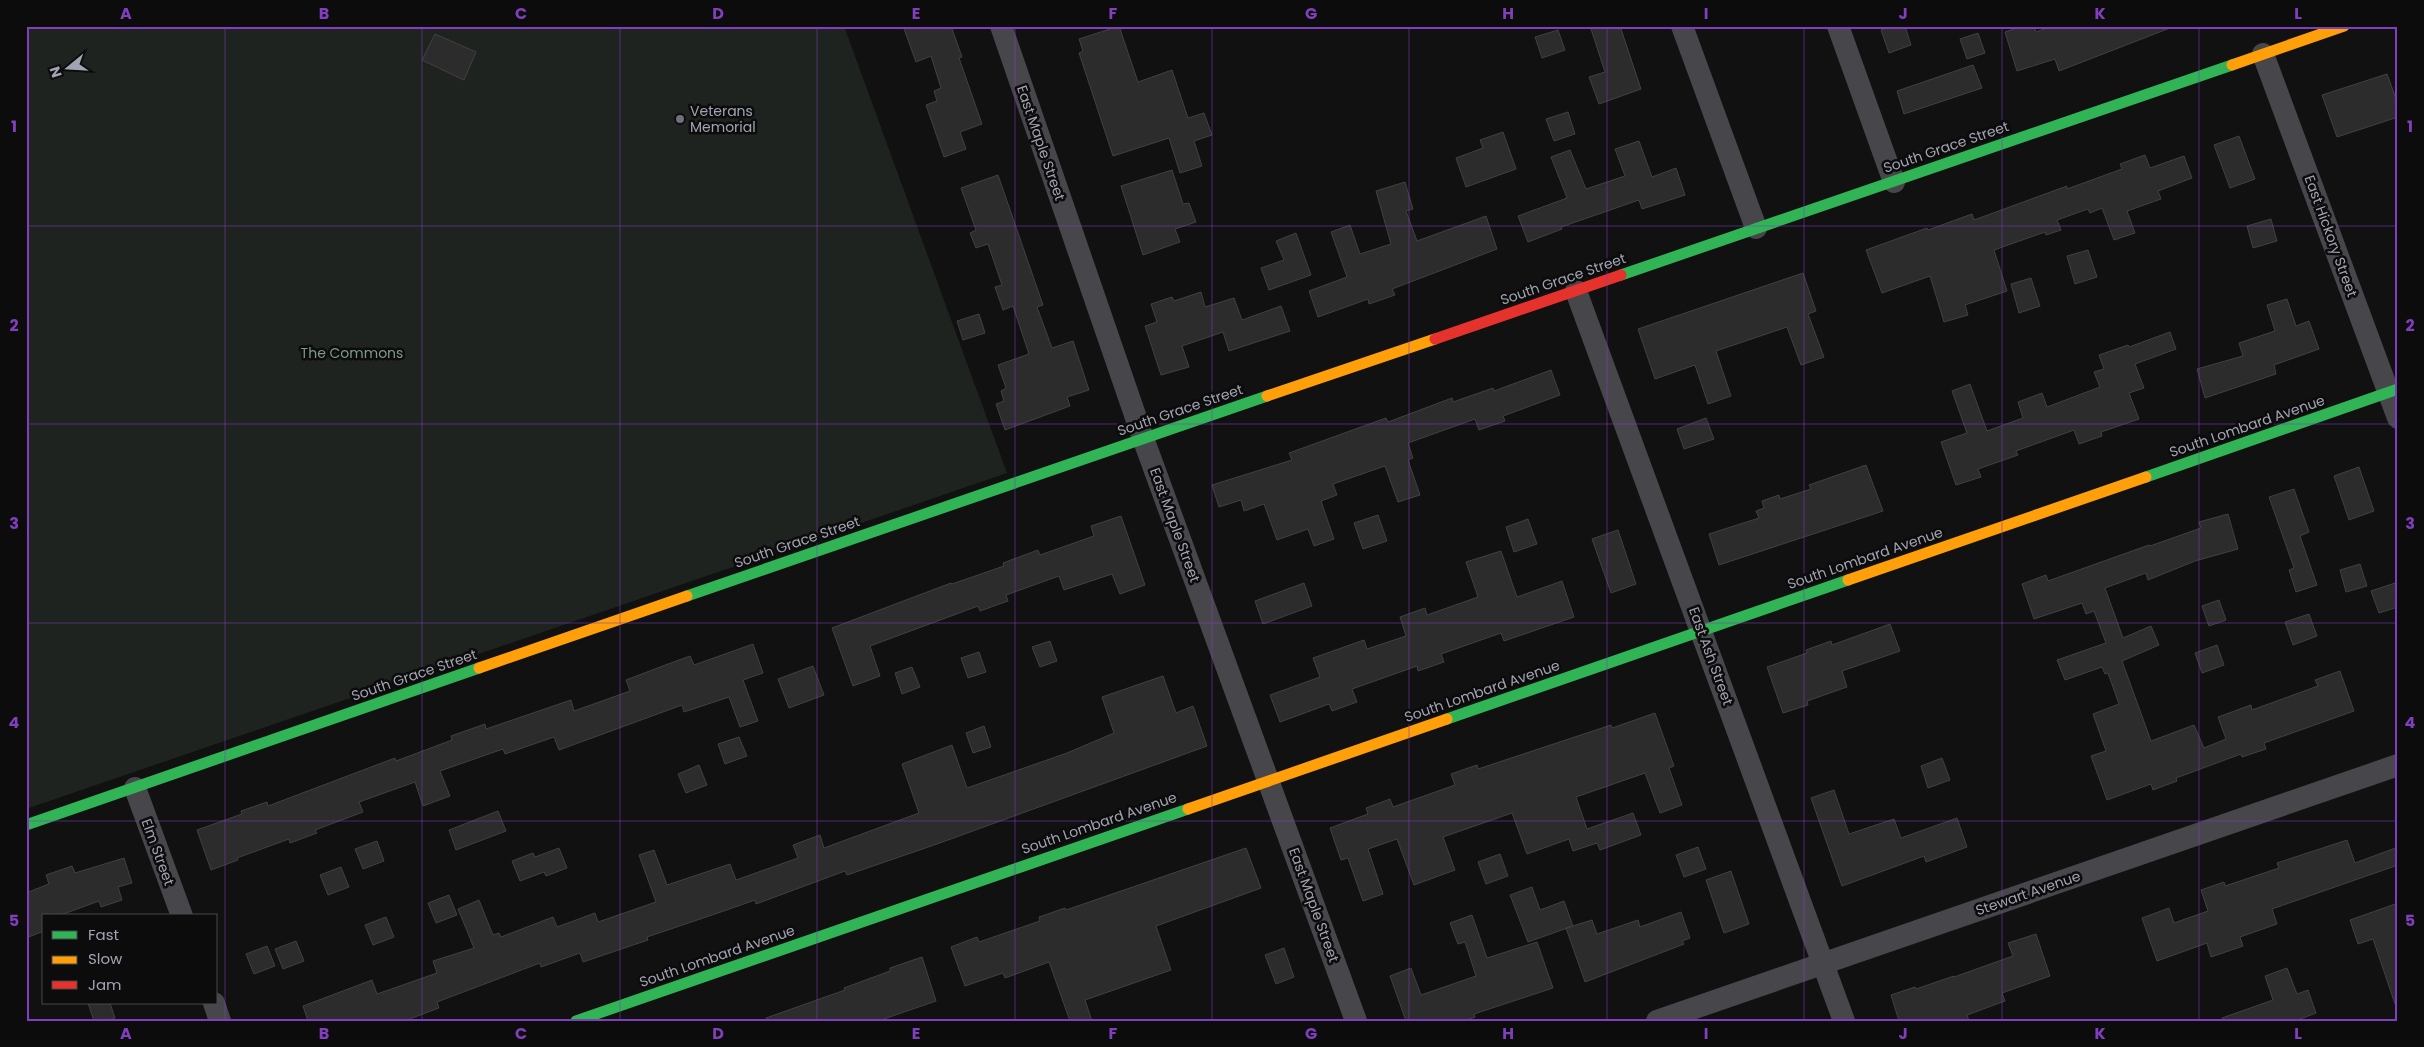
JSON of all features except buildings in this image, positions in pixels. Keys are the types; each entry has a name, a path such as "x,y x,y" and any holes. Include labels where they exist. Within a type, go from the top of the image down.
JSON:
{"street":[{"name":"East Maple Street","path":"1001,26 1143,438 1356,1021"},
{"path":"1682,26 1756,228"},
{"path":"1838,26 1894,182"},
{"name":"South Grace Street","path":"26,825 1143,438 1894,182 2344,26"},
{"name":"East Hickory Street","path":"2264,54 2393,391 2398,418"},
{"name":"East Ash Street","path":"1576,291 1844,1021"},
{"name":"South Lombard Avenue","path":"576,1021 2393,391"},
{"name":"Stewart Avenue","path":"1657,1021 2398,765"},
{"name":"Elm Street","path":"135,788 181,914"},
{"path":"214,1004 220,1021"}],"green space":[{"name":"The Commons","path":"26,26 844,26 1007,473 26,809"}],"traffic: fast":[{"path":"1621,275 2232,65"},
{"path":"2146,477 2398,389"},
{"path":"687,596 1267,396"},
{"path":"1447,719 1848,580"},
{"path":"26,825 479,668"},
{"path":"576,1021 1188,809"}],"traffic: slow":[{"path":"2232,65 2344,26"},
{"path":"1267,396 1435,339"},
{"path":"1848,580 2146,477"},
{"path":"479,668 687,596"},
{"path":"1188,809 1447,719"}],"traffic: jam":[{"path":"1435,339 1621,275"}],"place":[{"name":"Veterans Memorial","path":"680,119"}]}
